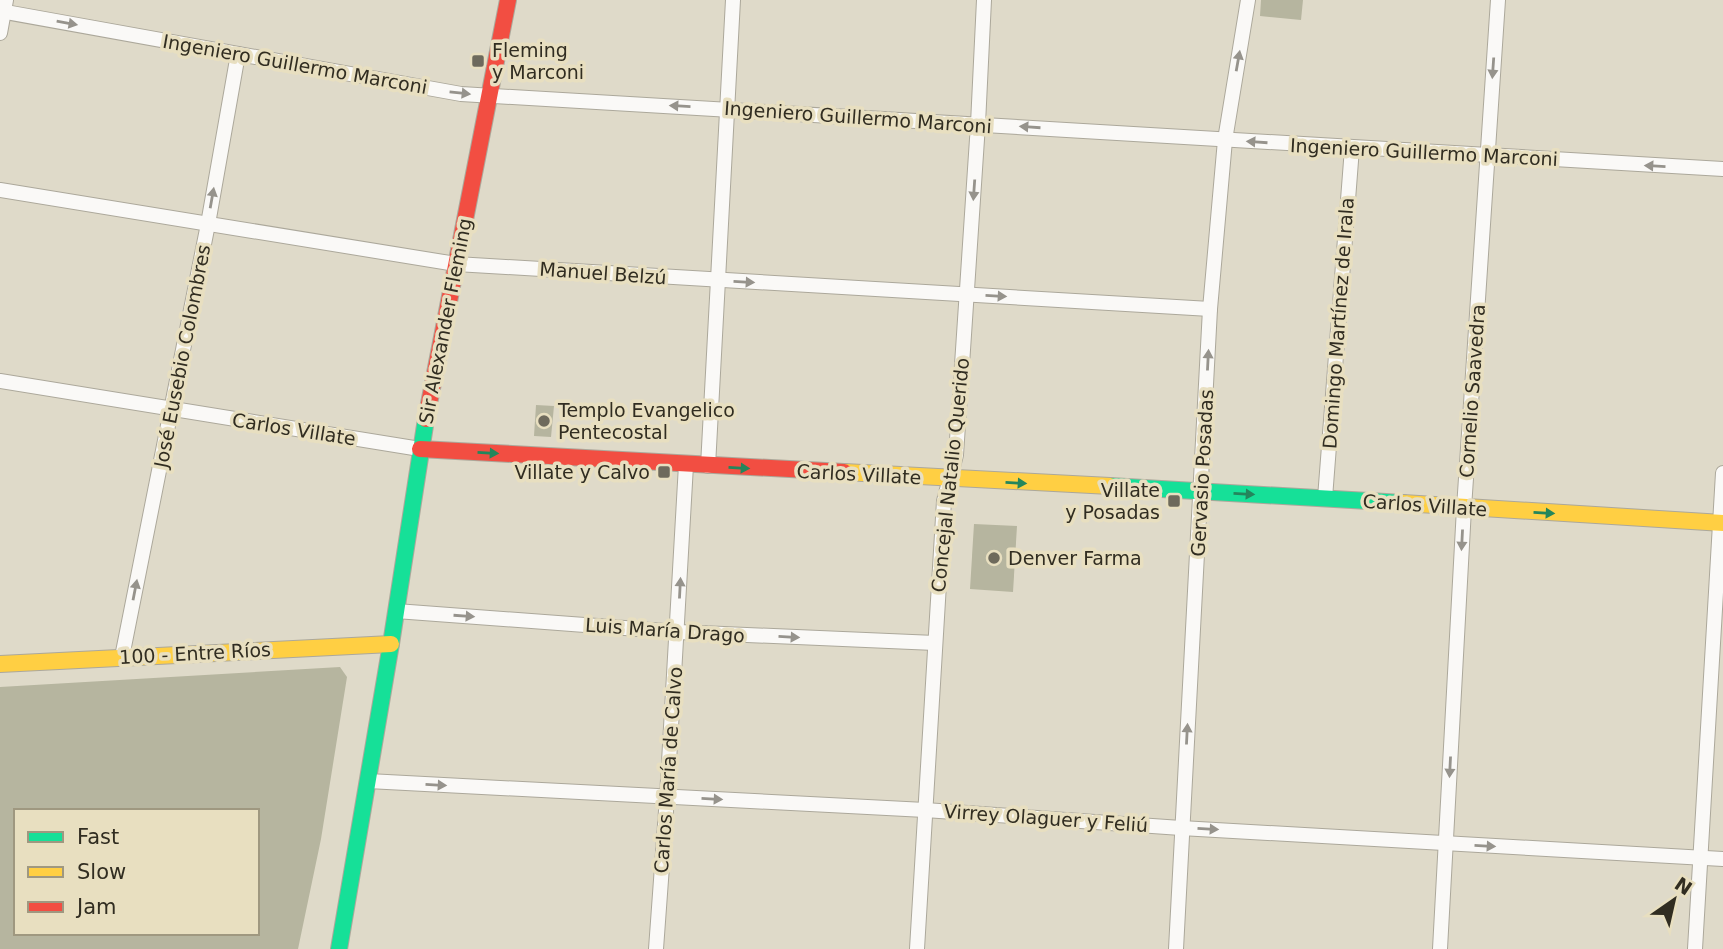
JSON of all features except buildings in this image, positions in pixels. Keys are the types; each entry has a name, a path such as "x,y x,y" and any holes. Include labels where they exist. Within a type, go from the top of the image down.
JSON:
{"main road":[{"name":"Sir Alexander Fleming","path":"340,949 391,644 419,449 508,0"},
{"name":"Carlos Villate","path":"419,449 948,480 1325,498 1721,523"},
{"name":"100 - Entre Ríos","path":"0,664 391,644"}],"street":[{"path":"708,466 733,0"},
{"name":"Concejal Natalio Querido","path":"917,949 944,501 956,455 984,0"},
{"name":"Gervasio Posadas","path":"1176,949 1210,309 1225,140 1248,0"},
{"name":"Cornelio Saavedra","path":"1440,949 1464,508 1498,0"},
{"name":"Ingeniero Guillermo Marconi","path":"3,8 461,94 1723,169"},
{"path":"0,33 3,8"},
{"name":"José Eusebio Colombres","path":"122,657 208,224 238,54"},
{"name":"Domingo Martínez de Irala","path":"1325,498 1352,148"},
{"name":"Manuel Belzú","path":"0,190 456,264 1210,309"},
{"name":"Carlos Villate","path":"0,381 419,449"},
{"name":"Carlos María de Calvo","path":"656,949 678,632 686,465"},
{"path":"1695,949 1723,473"},
{"name":"Luis María Drago","path":"396,611 678,632 935,643"},
{"name":"Virrey Olaguer y Feliú","path":"368,781 925,810 1181,828 1723,859"}],"traffic: fast":[{"path":"339,949 426,419"},
{"path":"1110,486 1403,503"}],"traffic: slow":[{"path":"844,472 1110,486"},
{"path":"1403,503 1723,523"},
{"path":"0,664 391,644"}],"traffic: jam":[{"path":"426,419 508,0"},
{"path":"420,449 844,472"}],"place":[{"name":"Fleming y Marconi","path":"478,61"},
{"name":"Templo Evangelico Pentecostal","path":"544,421"},
{"name":"Villate y Calvo","path":"664,472"},
{"name":"Villate y Posadas","path":"1174,501"},
{"name":"Denver Farma","path":"994,558"}]}
